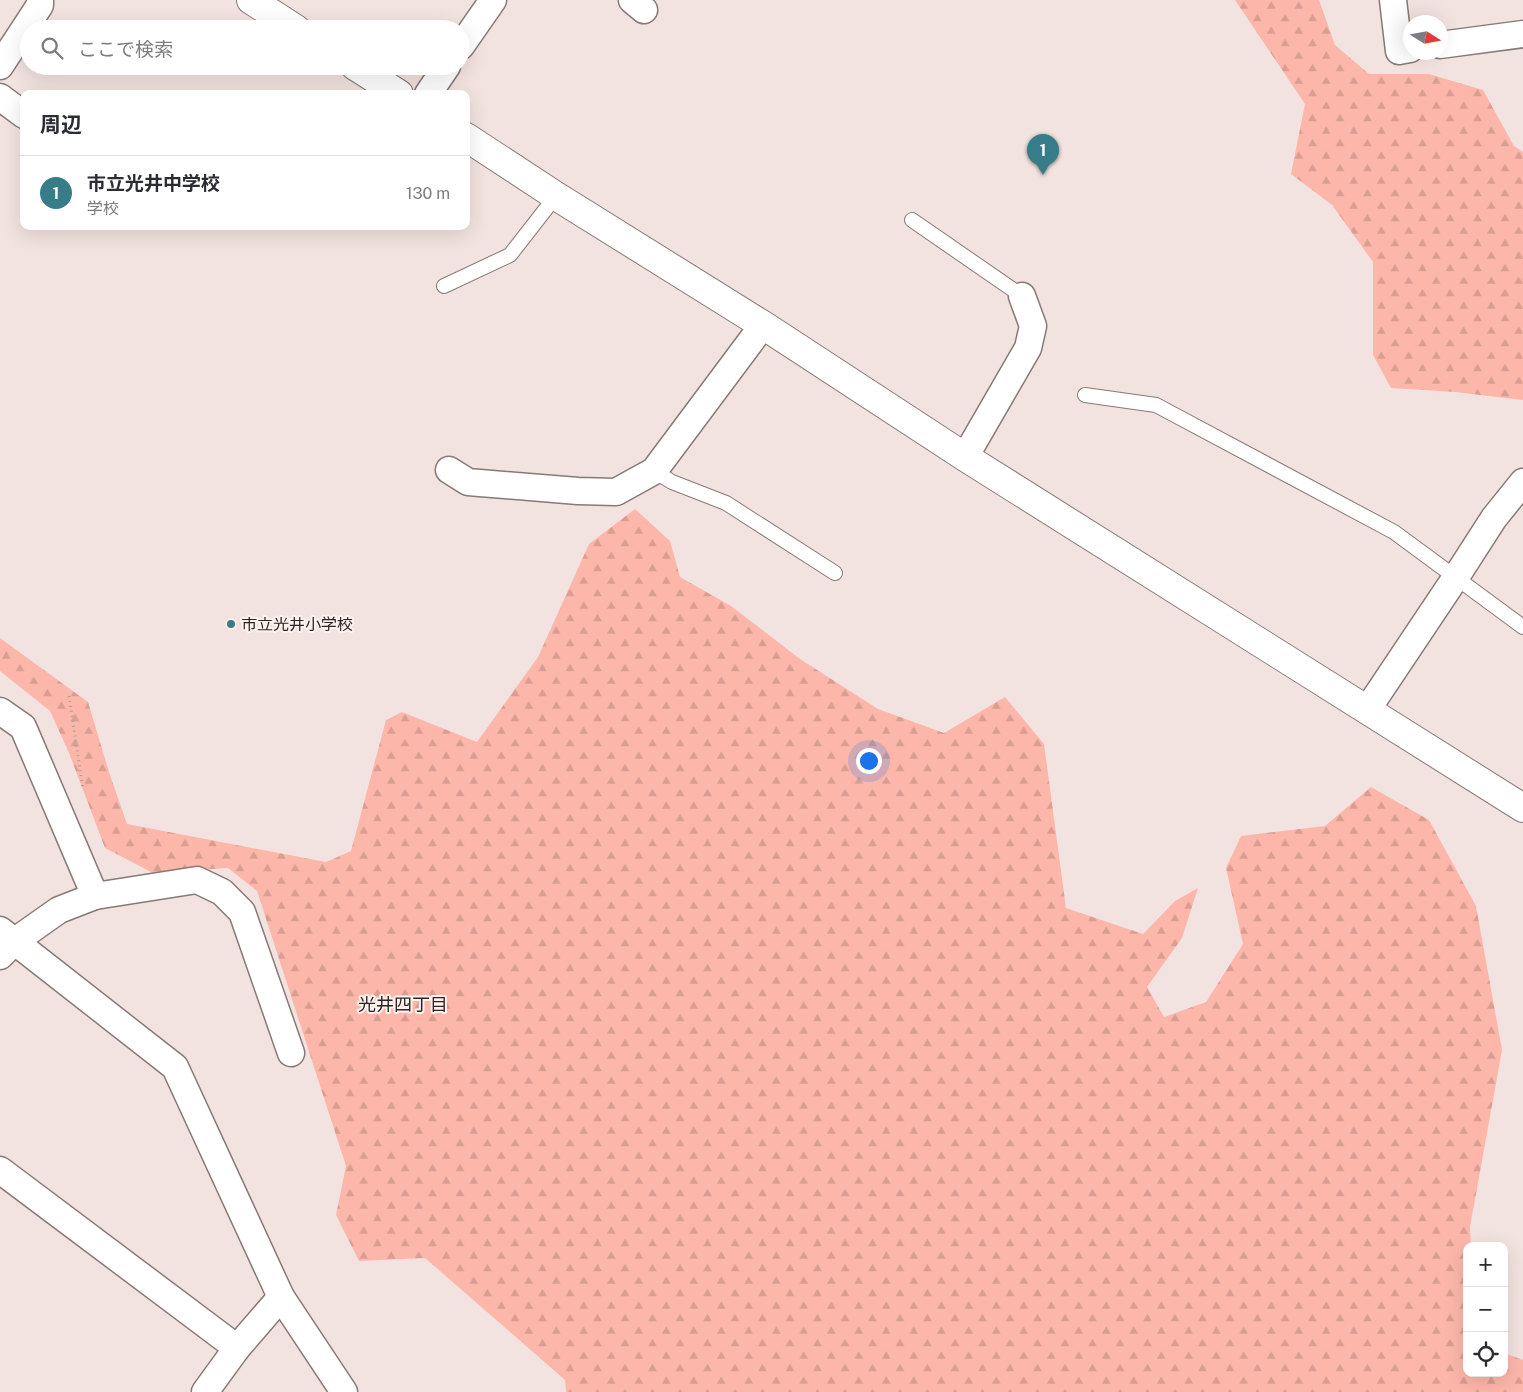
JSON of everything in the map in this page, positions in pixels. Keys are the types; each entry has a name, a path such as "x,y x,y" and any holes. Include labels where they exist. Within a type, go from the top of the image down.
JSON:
{"street":[{"path":"30,20 40,5 40,0"},
{"path":"251,0 282,20"},
{"path":"470,33 493,0"},
{"path":"1393,0 1399,51 1403,50"},
{"path":"1448,44 1523,34"},
{"path":"0,66 20,36"},
{"path":"369,75 393,90"},
{"path":"431,90 441,75"},
{"path":"0,97 20,113"},
{"path":"470,141 1523,808"},
{"path":"966,456 1028,348 1033,326 1022,296"},
{"path":"449,470 468,482 578,491 616,492 654,471 763,325"},
{"path":"1367,710 1494,518 1523,482"},
{"path":"0,711 23,727 95,896"},
{"path":"291,1053 242,912 222,892 196,880 95,896 58,910 5,942 176,1067 281,1297 344,1392"},
{"path":"0,1170 237,1348"},
{"path":"205,1392 237,1348 281,1297"}],"lane":[{"path":"444,286 510,254 556,196"},
{"path":"912,220 1022,296"},
{"path":"1085,395 1156,405 1394,532 1523,627"},
{"path":"654,471 672,482 726,503 835,573"}],"path":[{"path":"69,696 83,793"}],"green space":[{"path":"1235,0 1319,0 1335,45 1369,74 1429,74 1483,90 1514,146 1523,152 1523,400 1455,392 1391,388 1373,355 1373,262 1332,205 1291,174 1305,104"},
{"path":"635,509 670,541 680,577 731,606 800,659 878,709 944,733 1005,697 1044,744 1066,908 1143,934 1175,901 1198,888 1182,938 1147,987 1164,1017 1206,1002 1243,944 1226,868 1241,836 1325,826 1371,787 1429,820 1476,906 1502,1050 1470,1227 1471,1242 1463,1242 1463,1377 1508,1377 1508,1354 1523,1360 1523,1392 566,1392 565,1380 425,1258 359,1261 336,1215 346,1166 257,891 228,868 153,873 105,848 69,753 50,711 0,671 0,638 88,702 127,824 326,862 351,851 386,720 402,712 477,742 538,657 589,544"}],"place":[{"name":"市立光井中学校","path":"1043,175"},
{"name":"市立光井小学校","path":"231,624"}],"district":[{"name":"光井四丁目","path":"403,1004"}]}
